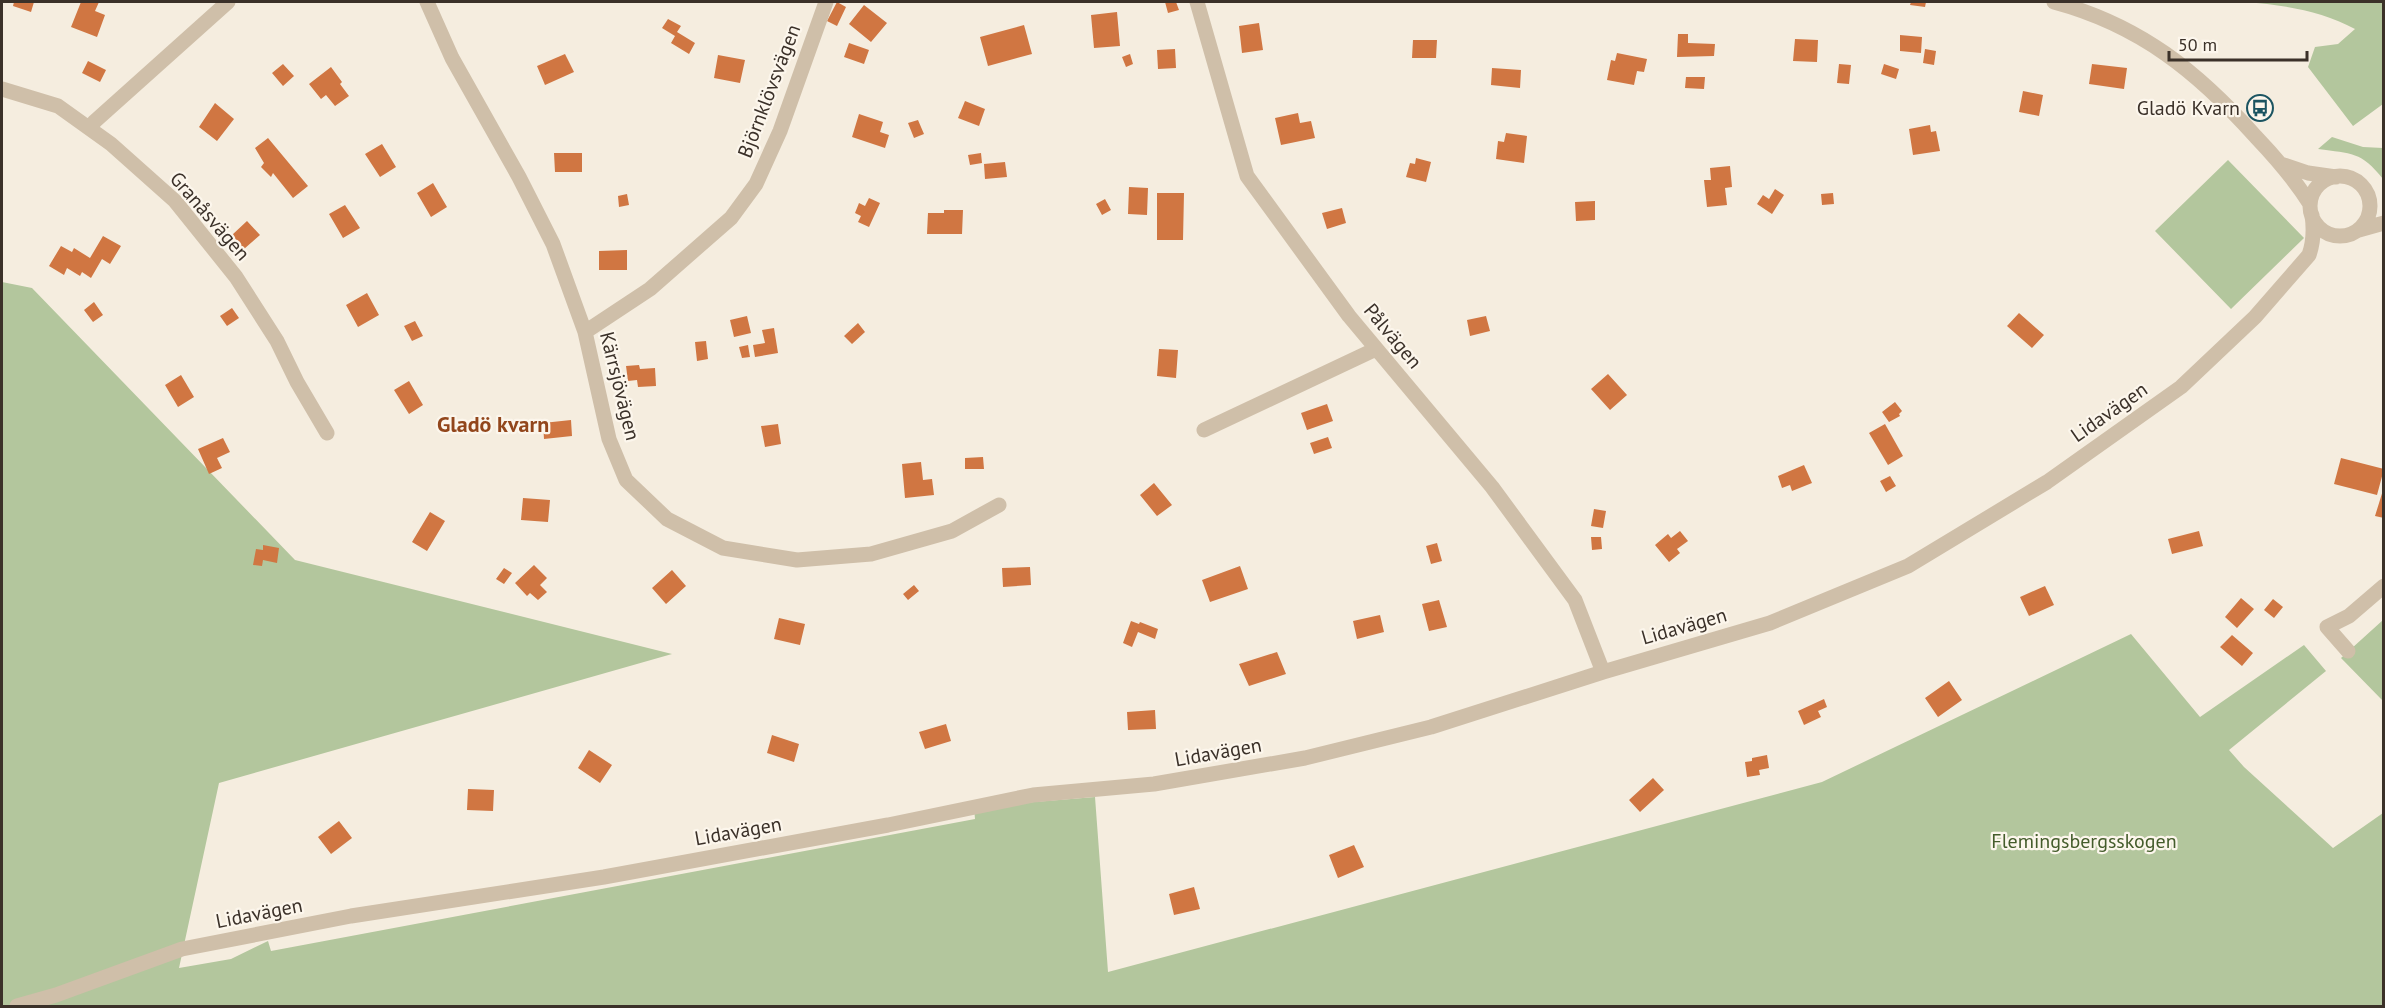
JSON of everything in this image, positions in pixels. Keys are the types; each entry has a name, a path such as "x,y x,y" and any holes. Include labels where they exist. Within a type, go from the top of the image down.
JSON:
{"street":[{"path":"91,129 94,122 228,2"},
{"name":"Kärrsjövägen","path":"427,2 452,58 519,177 553,244 585,332 609,439 626,480 667,519 723,548 797,560 872,554 952,531 999,505"},
{"name":"Björnklövsvägen","path":"585,332 650,289 731,218 756,184 780,131 826,2"},
{"name":"Pålvägen","path":"1197,2 1247,176 1348,316 1492,487 1575,600 1604,672"},
{"path":"2054,2 2115,23 2163,51 2204,82 2281,164 2323,231 2343,236 2384,223"},
{"name":"Granåsvägen","path":"2,88 58,106 91,129 175,201 236,277 277,341 297,382 327,433"},
{"path":"2281,164 2308,173 2356,180 2363,187 2370,205 2369,214 2360,230"},
{"path":"2311,210 2313,195 2318,186 2336,177"},
{"path":"2370,205 2384,217"},
{"name":"Lidavägen","path":"17,1006 56,995 182,949 351,916 604,877 888,825 1033,795 1154,784 1305,758 1431,727 1604,672 1770,623 1908,566 2047,482 2181,387 2255,317 2309,255 2313,245 2314,230 2311,210"},
{"name":"Lidavägen","path":"2309,255 2343,236"},
{"path":"1204,430 1376,349"},
{"path":"2348,651 2327,627 2349,616 2384,586"}],"green space":[{"path":"2246,2 2383,2 2383,104 2353,126 2308,67 2315,47 2338,44 2355,29 2302,10"},
{"path":"2332,137 2363,147 2383,148 2383,179 2368,163 2355,155 2318,149"},
{"path":"2228,160 2304,238 2231,309 2155,231"},
{"name":"Flemingsbergsskogen","path":"2,282 32,288 295,560 672,654 219,783 179,968 231,959 268,941 271,951 975,819 974,807 1095,797 1108,972 1822,782 2131,634 2200,717 2304,645 2326,671 2229,750 2244,767 2333,848 2383,813 2383,1006 2,1006"},
{"path":"2383,620 2383,701 2341,658"}],"building":[{"path":"14,2 34,2 31,12 13,6"},
{"path":"81,2 99,2 95,11 105,15 97,37 71,27"},
{"path":"837,2 846,7 837,26 827,21"},
{"path":"1165,2 1176,2 1179,10 1168,13"},
{"path":"1911,2 1926,2 1925,7 1910,5"},
{"path":"864,5 887,23 871,42 849,24"},
{"path":"1117,12 1120,46 1094,48 1091,15"},
{"path":"668,19 681,26 677,32 695,43 689,54 671,43 675,36 662,28"},
{"path":"1259,23 1263,50 1242,53 1239,26"},
{"path":"1024,25 1032,54 988,66 980,37"},
{"path":"1678,34 1688,34 1688,43 1715,44 1714,56 1677,57"},
{"path":"1900,35 1922,37 1921,53 1900,51"},
{"path":"1795,39 1818,40 1817,62 1793,61"},
{"path":"1413,40 1437,40 1436,58 1412,58"},
{"path":"849,43 869,50 864,64 844,57"},
{"path":"1175,49 1176,68 1158,69 1157,50"},
{"path":"1925,49 1936,51 1934,65 1923,63"},
{"path":"1617,53 1647,59 1644,72 1637,71 1634,85 1607,80 1611,60 1615,61"},
{"path":"565,54 574,72 545,85 537,66"},
{"path":"1130,54 1133,64 1126,67 1122,57"},
{"path":"718,55 745,60 740,83 714,78"},
{"path":"88,61 106,70 100,82 82,73"},
{"path":"283,64 294,76 283,86 272,73"},
{"path":"1839,64 1851,65 1849,84 1837,83"},
{"path":"1884,64 1899,69 1896,79 1881,74"},
{"path":"2092,64 2127,68 2124,89 2089,84"},
{"path":"331,67 349,96 335,106 326,95 321,99 309,84"},
{"path":"1492,68 1521,70 1520,88 1491,85"},
{"path":"1686,77 1705,77 1704,89 1685,88"},
{"path":"2023,91 2043,95 2039,116 2019,112"},
{"path":"965,101 985,109 979,126 958,118"},
{"path":"215,103 234,119 217,141 199,127"},
{"path":"1298,113 1300,123 1311,121 1315,138 1281,145 1275,118"},
{"path":"859,114 883,122 880,132 889,135 885,148 852,137"},
{"path":"918,120 924,134 914,138 908,123"},
{"path":"1930,125 1931,132 1936,131 1940,151 1913,155 1909,129"},
{"path":"1506,133 1527,136 1524,163 1496,159 1498,141 1504,142"},
{"path":"268,138 308,186 293,198 273,173 271,177 261,167 264,163 255,148"},
{"path":"382,144 396,167 380,177 365,154"},
{"path":"554,153 582,153 582,172 555,172"},
{"path":"981,153 982,163 970,165 968,155"},
{"path":"1416,158 1431,162 1426,182 1406,177 1410,163 1415,164"},
{"path":"1005,162 1007,177 985,179 984,164"},
{"path":"1730,166 1732,187 1725,188 1727,205 1707,207 1704,180 1711,180 1710,168"},
{"path":"433,183 447,207 431,217 417,193"},
{"path":"1129,187 1148,188 1147,215 1128,214"},
{"path":"1775,189 1784,195 1772,214 1757,204 1763,195 1769,199"},
{"path":"1157,193 1184,193 1183,240 1157,240"},
{"path":"1833,193 1834,204 1822,205 1821,194"},
{"path":"627,194 629,205 619,207 618,196"},
{"path":"869,198 880,203 869,227 858,222 861,216 855,213 859,203 865,206"},
{"path":"1105,199 1111,210 1102,215 1096,204"},
{"path":"1595,201 1595,220 1576,221 1575,202"},
{"path":"345,205 360,228 343,238 329,214"},
{"path":"1342,208 1346,223 1327,229 1322,213"},
{"path":"944,210 963,210 962,234 927,234 928,213 944,213"},
{"path":"247,221 260,235 244,249 232,235"},
{"path":"103,236 121,246 110,264 102,259 91,278 82,272 80,276 67,268 64,275 49,266 61,246 72,252 74,248 90,258"},
{"path":"627,250 627,270 599,270 599,251"},
{"path":"367,293 379,315 358,327 346,305"},
{"path":"94,302 103,315 93,322 84,310"},
{"path":"232,308 239,318 227,326 220,316"},
{"path":"2019,313 2044,335 2032,348 2007,326"},
{"path":"747,316 751,333 734,337 730,320"},
{"path":"1486,316 1490,331 1470,336 1467,320"},
{"path":"415,321 423,336 412,341 404,326"},
{"path":"858,323 865,332 852,344 844,336"},
{"path":"774,328 778,353 755,357 753,345 765,343 762,330"},
{"path":"706,341 708,359 697,361 695,342"},
{"path":"748,345 750,357 742,358 739,347"},
{"path":"1159,349 1178,350 1176,378 1157,376"},
{"path":"639,365 640,369 655,368 656,386 638,387 637,380 628,381 626,366"},
{"path":"1608,374 1627,395 1610,410 1591,389"},
{"path":"181,375 194,397 178,407 165,385"},
{"path":"409,381 423,405 409,414 394,390"},
{"path":"1895,402 1902,411 1900,416 1889,422 1882,412"},
{"path":"1327,404 1333,421 1307,430 1301,413"},
{"path":"571,420 572,436 544,439 543,423"},
{"path":"778,424 781,444 765,447 761,426"},
{"path":"1885,424 1903,456 1888,465 1869,433"},
{"path":"1328,437 1332,448 1314,454 1310,443"},
{"path":"223,438 230,452 217,458 222,468 209,474 198,449"},
{"path":"983,457 984,469 965,469 965,458"},
{"path":"2341,458 2384,469 2377,495 2334,484"},
{"path":"921,462 923,480 932,479 934,495 905,498 902,464"},
{"path":"1804,465 1812,483 1792,491 1790,485 1782,488 1778,476"},
{"path":"1890,476 1896,486 1886,492 1880,481"},
{"path":"1154,483 1172,505 1157,516 1140,495"},
{"path":"2384,487 2384,518 2375,516"},
{"path":"523,498 550,500 548,522 521,520"},
{"path":"1594,509 1606,511 1603,528 1591,526"},
{"path":"430,512 445,521 427,551 412,542"},
{"path":"1680,531 1688,541 1677,549 1680,553 1669,562 1655,545 1668,534 1671,538"},
{"path":"2199,531 2203,546 2172,554 2168,539"},
{"path":"1591,537 1601,537 1602,549 1592,550"},
{"path":"1437,543 1442,561 1431,564 1426,546"},
{"path":"263,545 279,548 277,563 263,560 262,566 253,565 256,549 263,550"},
{"path":"534,565 547,578 540,585 547,592 538,600 530,593 527,596 515,583"},
{"path":"1240,566 1248,589 1210,602 1202,580"},
{"path":"1030,567 1031,585 1003,587 1002,568"},
{"path":"504,568 512,573 504,584 496,579"},
{"path":"672,570 686,586 666,604 652,588"},
{"path":"914,585 919,591 908,600 903,594"},
{"path":"2045,586 2054,605 2029,616 2020,597"},
{"path":"2241,598 2254,609 2237,628 2225,617"},
{"path":"2273,599 2283,607 2274,618 2264,610"},
{"path":"1439,600 1447,627 1429,631 1422,604"},
{"path":"1380,615 1384,632 1357,639 1353,621"},
{"path":"779,618 805,624 800,645 774,639"},
{"path":"1131,621 1158,629 1155,639 1138,632 1132,647 1123,643"},
{"path":"2232,635 2253,653 2242,666 2220,647"},
{"path":"1277,652 1286,674 1249,686 1239,664"},
{"path":"1949,681 1962,700 1938,717 1925,698"},
{"path":"1824,699 1827,707 1818,711 1821,717 1804,725 1798,711"},
{"path":"1155,710 1156,729 1128,730 1127,712"},
{"path":"946,724 951,741 925,749 919,732"},
{"path":"772,735 799,744 794,762 767,753"},
{"path":"589,750 612,765 600,783 578,768"},
{"path":"1767,755 1769,768 1759,770 1760,775 1747,777 1745,762"},
{"path":"1653,778 1664,790 1640,812 1629,800"},
{"path":"468,789 494,790 493,811 467,810"},
{"path":"339,821 352,838 331,854 318,837"},
{"path":"1354,845 1364,867 1338,878 1329,855"},
{"path":"1194,887 1200,909 1174,915 1169,894"}],"place":[{"name":"Gladö Kvarn","path":"2260,108"}],"district":[{"name":"Gladö kvarn","path":"493,424"}]}
